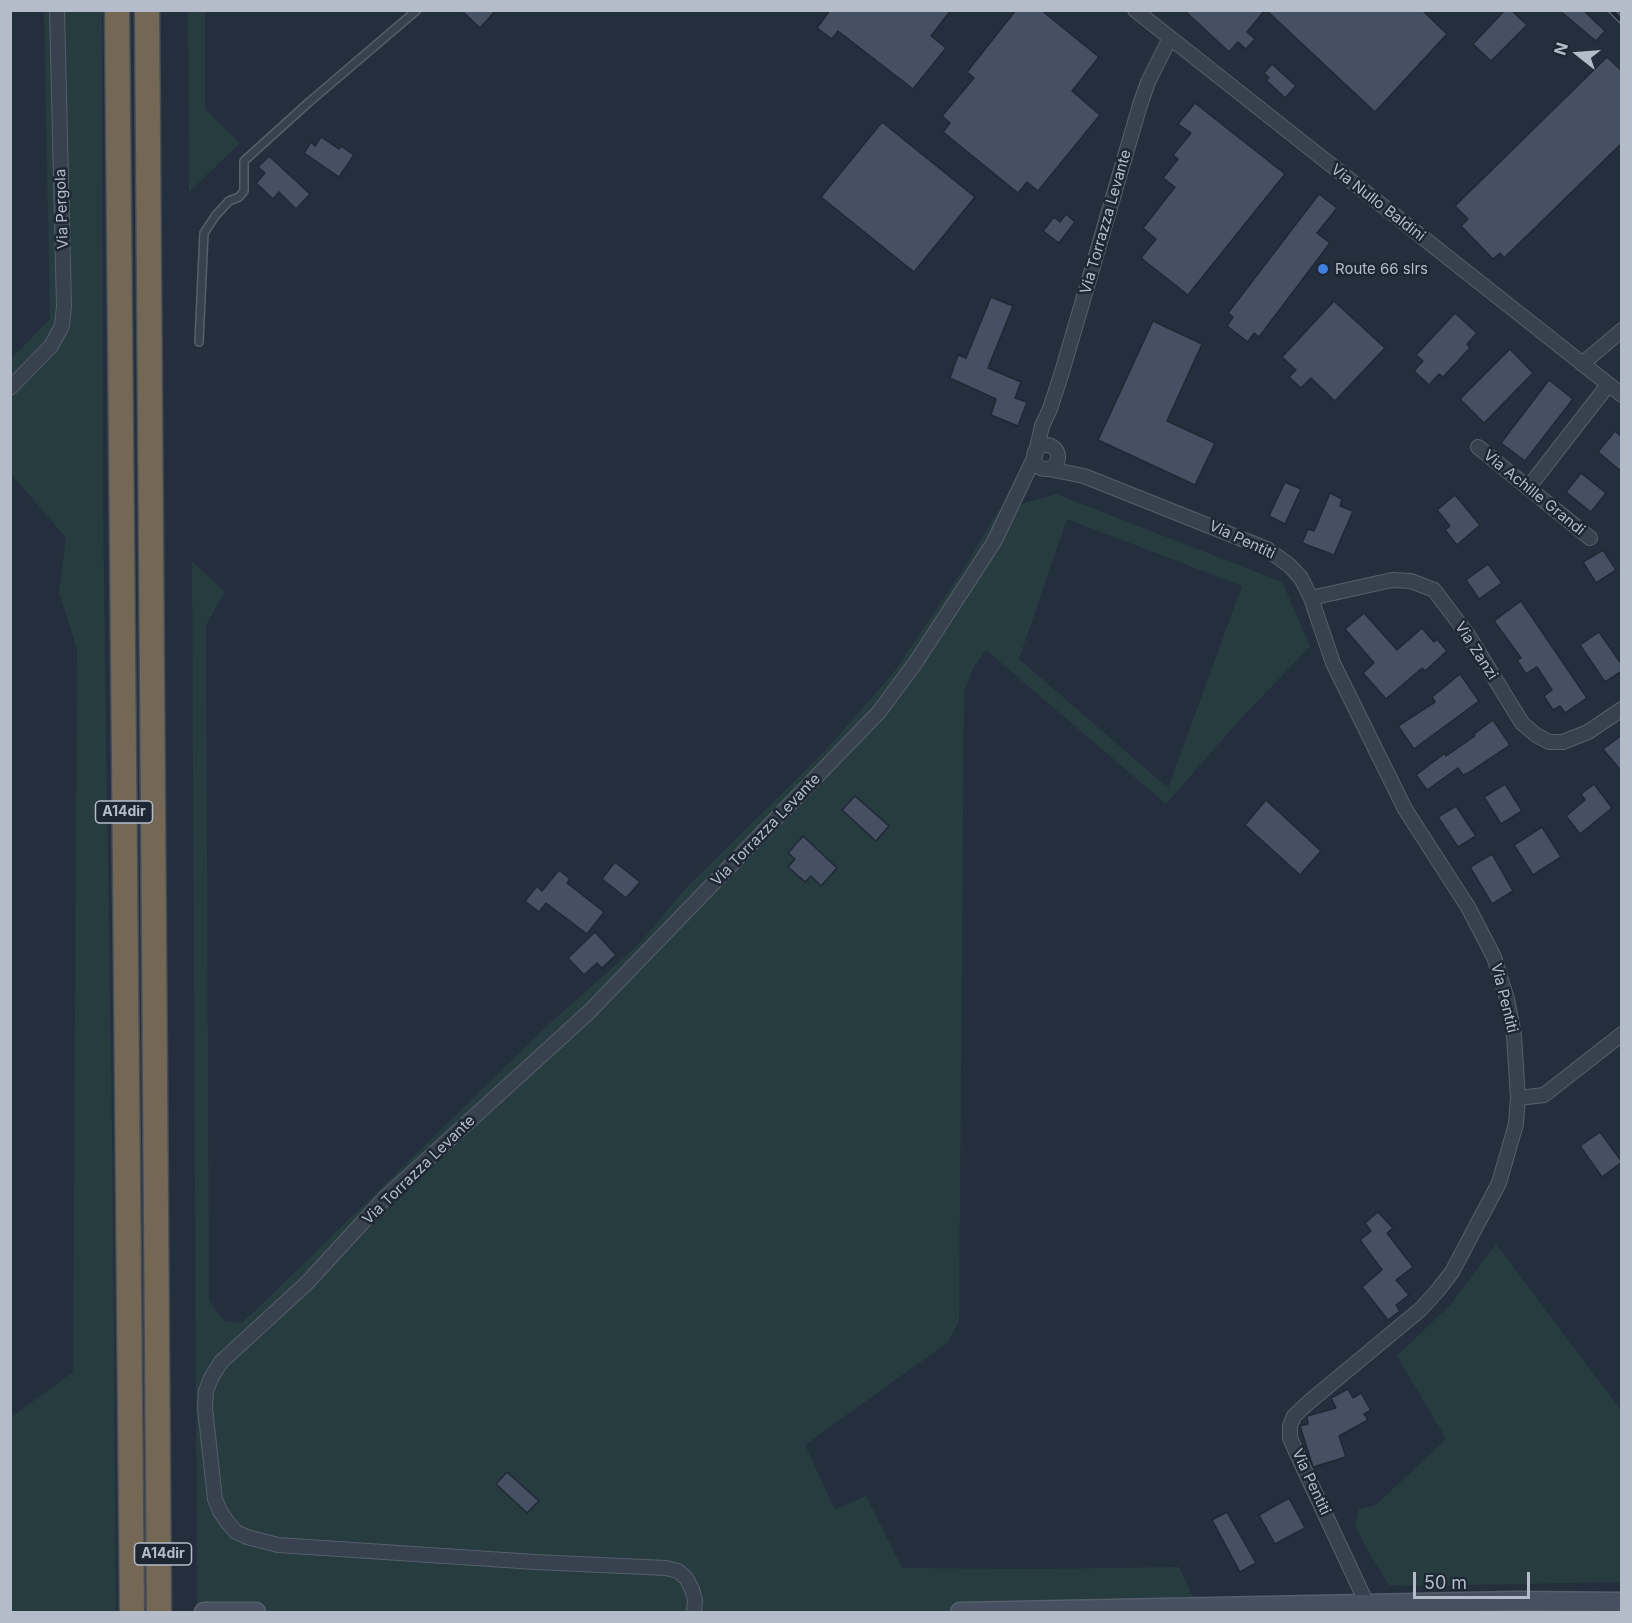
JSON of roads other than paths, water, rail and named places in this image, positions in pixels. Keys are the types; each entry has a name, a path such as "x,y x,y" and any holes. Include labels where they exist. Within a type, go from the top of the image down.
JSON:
{"highway":[{"name":"A14dir","path":"117,10 132,1612"},
{"name":"A14dir","path":"147,10 159,1612"},
{"name":"A14dir","path":"158,1496 168,1612"}],"main road":[{"path":"960,1612 1370,1608 1517,1601 1622,1602"},
{"path":"204,1612 256,1612"}],"street":[{"name":"Via Pergola","path":"10,388 51,346 62,326 64,306 57,10"},
{"name":"Via Nullo Baldini","path":"1135,10 1622,395"},
{"name":"Via Torrazza Levante","path":"694,1612 695,1600 686,1578 678,1571 666,1568 278,1545 247,1537 236,1532 228,1523 215,1499 205,1408 206,1391 221,1362 308,1283 385,1198 589,1012 879,712 916,662 994,543 1035,454 1140,105 1148,82 1170,38"},
{"path":"1582,364 1622,330"},
{"path":"1528,488 1608,385"},
{"name":"Via Torrazza Levante","path":"1050,409 1050,435 1056,452"},
{"path":"1046,446 1056,452 1056,465 1047,469 1036,463 1035,454 1046,446"},
{"name":"Via Achille Grandi","path":"1478,447 1590,538"},
{"name":"Via Pentiti","path":"1056,452 1084,476"},
{"name":"Via Torrazza Levante","path":"1020,489 1047,469"},
{"name":"Via Pentiti","path":"1047,469 1084,476 1267,549 1290,566 1301,578 1311,598 1333,663 1405,809 1468,908 1494,957 1507,999 1514,1035 1518,1098 1516,1124 1499,1183 1452,1272 1438,1290 1420,1309 1308,1402 1294,1416 1290,1426 1290,1438 1370,1608"},
{"name":"Via Zanzi","path":"1311,598 1392,580 1411,581 1434,590 1468,635 1522,723 1549,742 1563,742 1588,732 1622,709"},
{"path":"1518,1098 1544,1095 1622,1034"}],"lane":[{"path":"199,342 204,233 229,201 239,197 244,191 244,161 417,10"}],"railway":[{"path":"1611,10 1622,21"}],"place":[{"name":"Route 66 slrs","path":"1323,269"}]}
